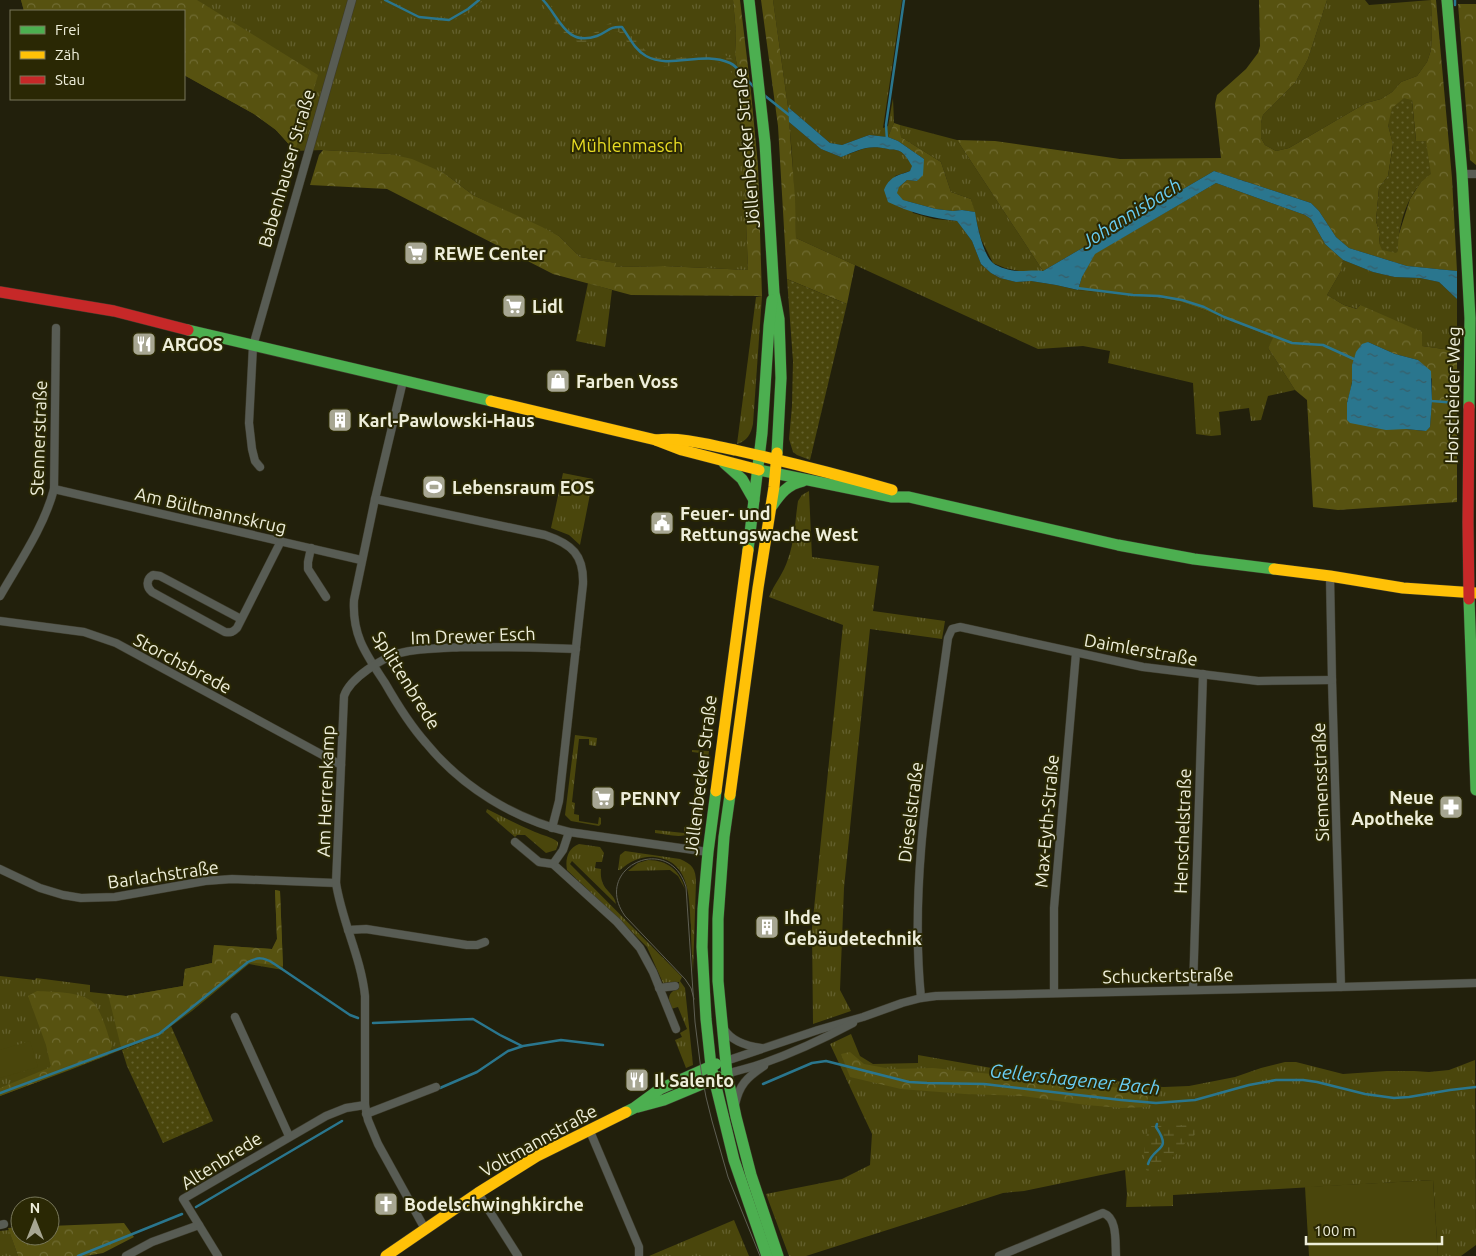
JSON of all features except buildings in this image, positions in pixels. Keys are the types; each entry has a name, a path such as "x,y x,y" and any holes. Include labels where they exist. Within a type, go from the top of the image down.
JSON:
{"main road":[{"name":"Jöllenbecker Straße","path":"749,0 765,143 774,293 779,320 781,363 776,474 729,794 719,900 718,951 721,1022 727,1074 751,1175 778,1256"},
{"name":"Horstheider Weg","path":"1447,0 1462,174 1470,299 1468,514 1473,593 1476,790"},
{"path":"0,292 114,311 253,346 656,440 682,450 758,470 892,497 909,498 1136,549 1194,559 1330,576 1403,588 1473,593"},
{"name":"Jöllenbecker Straße","path":"767,1256 732,1154 711,1066 702,964 703,909 708,852 758,470 769,326 774,293"},
{"path":"656,440 665,438 682,439 777,459 889,489 909,498"},
{"path":"720,460 741,478 751,493 754,502"},
{"path":"772,506 792,483 807,480"},
{"name":"Splittenbrede","path":"708,852 723,854"},
{"name":"Voltmannstraße","path":"634,1108 660,1089 726,1061"},
{"name":"Voltmannstraße","path":"386,1256 478,1193 537,1156 634,1108 664,1100 727,1074"}],"street":[{"name":"Babenhauser Straße","path":"260,467 255,461 252,449 249,423 253,346 352,0"},
{"path":"1462,174 1476,174"},
{"name":"Stennerstraße","path":"0,596 43,520 54,489 56,328"},
{"name":"Splittenbrede","path":"403,381 361,560 354,600 354,623 364,650 410,722 438,757 451,769 478,791 516,814 552,828 569,832 708,852"},
{"name":"Am Bültmannskrug","path":"54,489 361,560"},
{"path":"375,498 558,539 568,545 581,562 584,573 576,649 559,801 552,828"},
{"path":"241,619 160,576 153,575 148,580 148,588 152,592 225,632 234,632 241,619 281,541"},
{"path":"311,548 308,569 326,597"},
{"name":"Siemensstraße","path":"1330,576 1341,987"},
{"name":"Storchsbrede","path":"0,620 84,632 116,643 341,765"},
{"name":"Daimlerstraße","path":"950,632 955,627 960,626 1143,667 1270,682 1332,680"},
{"name":"Dieselstraße","path":"921,998 917,918 920,850 950,632"},
{"name":"Im Drewer Esch","path":"374,666 400,653 442,648 508,646 576,649"},
{"name":"Max-Eyth-Straße","path":"1054,992 1054,908 1076,653"},
{"name":"Am Herrenkamp","path":"374,666 355,678 346,689 336,883 348,930 361,967 366,996 366,1114 378,1144 425,1229"},
{"name":"Henschelstraße","path":"1193,989 1202,674"},
{"path":"553,864 564,850 569,832"},
{"path":"515,842 539,862 553,864 617,922 636,942 648,960 676,1029"},
{"name":"Barlachstraße","path":"0,869 40,888 81,898 115,897 205,881 232,879 336,883"},
{"path":"348,930 366,929 467,945 477,945 485,942"},
{"name":"Schuckertstraße","path":"727,1074 778,1058 890,1006 936,996 1476,982"},
{"path":"659,988 675,986"},
{"name":"Schuckertstraße","path":"726,1061 863,1017"},
{"name":"Altenbrede","path":"235,1018 289,1136"},
{"path":"721,1022 729,1037 750,1047 763,1048"},
{"name":"Schuckertstraße","path":"736,1118 735,1106 743,1084 757,1071 778,1058"},
{"path":"366,1114 436,1087"},
{"name":"Altenbrede","path":"199,1226 183,1199 326,1116 346,1108 365,1105"},
{"path":"589,1129 639,1247 639,1256"},
{"path":"478,1193 518,1256"},
{"path":"998,1256 1103,1213 1108,1215 1114,1222 1116,1256"},
{"path":"126,1256 152,1242 199,1226 218,1256"}],"green space":[{"name":"Mühlenmasch","path":"21,0 733,0 736,33 735,55 740,81 737,89 743,148 748,270 664,266 615,267 615,263 580,257 559,236 473,195 444,173 390,154 323,150 295,151 276,130 254,114 185,76 185,10 24,10"},
{"path":"21,0 197,0 318,75 295,151 276,130 254,114 185,76 185,10 24,10"},
{"path":"374,0 387,0 418,17 440,21 461,12 477,0 484,0 469,13 448,23 421,21"},
{"path":"540,0 547,0 570,30 581,35 591,34 607,24 616,22 626,26 643,48 654,56 673,58 709,53 729,57 737,65 740,81 718,62 699,61 664,67 643,61 629,48 624,35 622,36 619,32 614,31 598,40 582,44 559,31"},
{"path":"733,0 740,0 751,92 758,166 762,296 631,295 553,274 387,189 310,185 319,155 323,150 390,154 412,159 444,173 473,195 559,236 580,257 616,263 615,267 664,266 748,270 743,148 737,89 740,81 735,55 736,33"},
{"path":"761,0 773,0 788,107 796,238 855,265 847,304 787,279 778,126"},
{"path":"773,0 902,0 883,128 888,126 893,98 894,123 888,137 869,135 842,145 830,143 788,107"},
{"path":"1259,0 1327,0 1308,59 1295,83 1263,115 1261,138 1265,145 1276,151 1289,148 1366,103 1381,99 1392,92 1401,82 1417,76 1427,62 1431,50 1431,0 1436,0 1452,178 1457,271 1407,266 1349,248 1336,237 1319,211 1311,203 1214,171 1043,271 957,140 995,141 1120,159 1221,158 1215,104 1217,95 1246,69 1258,53 1260,46","holes":["1412,100 1422,180 1410,199 1398,237 1398,251 1379,243 1380,234 1376,221 1379,188 1388,176 1393,144 1388,125"]},
{"path":"1327,0 1365,0 1369,5 1431,0 1431,50 1427,62 1417,76 1401,82 1392,92 1381,99 1366,103 1289,148 1276,151 1265,145 1261,138 1263,115 1295,83 1308,59"},
{"path":"1458,4 1476,4 1476,165 1470,160"},
{"path":"1404,98 1412,100 1416,141 1426,141 1431,174 1410,198 1402,219 1398,251 1396,253 1382,250 1379,243 1380,234 1376,221 1379,188 1388,176 1393,145 1388,125 1392,108"},
{"path":"789,122 821,149 841,157 875,147 901,152 913,166 910,171 895,176 913,213 934,219 957,221 972,241 981,264 1000,278 1016,282 1031,281 1077,290 1161,298 1181,302 1204,310 1274,338 1268,348 1295,390 1268,396 1261,420 1251,421 1249,408 1219,412 1221,435 1196,434 1193,383 1108,363 1110,351 1083,346 1038,349 796,238"},
{"path":"894,123 900,125 901,137 941,162 951,192 971,199 975,212 936,209 903,200 896,192 907,180 917,181 924,159 898,141 888,137"},
{"path":"900,125 957,140 1043,271 1019,271 993,263 981,239 971,199 951,192 941,162 901,137"},
{"path":"1216,183 1305,215 1311,219 1325,244 1343,260 1341,271 1327,295 1344,305 1357,309 1360,305 1422,332 1422,346 1451,350 1453,343 1457,343 1457,502 1338,510 1313,507 1307,400 1295,390 1268,348 1273,338 1181,302 1161,298 1078,290 1082,277 1094,254","holes":["1368,342 1395,354 1418,360 1432,379 1430,427 1425,431 1406,429 1347,402 1357,352"]},
{"path":"1343,260 1373,272 1394,277 1420,278 1439,282 1457,299 1457,343 1453,343 1451,350 1422,346 1359,305 1358,309 1344,305 1327,295 1341,271"},
{"path":"787,279 847,304 810,460 793,452 789,439 793,361"},
{"path":"588,283 612,290 605,347 576,341"},
{"path":"762,296 753,424 748,437 737,444 756,297"},
{"path":"563,473 593,479 580,545 569,535 551,528"},
{"path":"809,491 812,557 879,566 873,611 945,621 942,639 870,629 844,888 840,990 851,1011 813,1024 812,928 843,625 769,597 784,569 790,552 798,501 802,495"},
{"path":"575,735 597,738 596,746 589,745 589,739 579,739 572,802 575,803 574,814 579,815 579,821 598,824 599,817 601,818 601,824 599,826 571,821 565,815"},
{"path":"692,750 709,751 700,823 692,833 686,835 674,836 655,833 655,830 684,833 684,827 690,827 700,753 692,752"},
{"path":"487,809 556,840 558,845 556,850 546,853 525,835 517,835 515,837 486,812"},
{"path":"579,844 600,847 604,853 602,862 596,862 595,868 601,869 602,882 613,896 616,904 572,861 570,864 682,977 680,981 685,988 693,1065 686,1068 675,1040 682,1037 680,1033 687,1029 678,1007 671,1009 669,1002 670,994 679,989 679,982 663,983 647,947 567,870 568,854 572,848"},
{"path":"625,851 680,859 688,863 694,870 696,882 693,972 690,904 682,873 667,860 655,857 645,857 636,860 618,870 620,855"},
{"path":"648,860 667,864 680,877 685,889 678,876 670,870 628,871 638,863"},
{"path":"275,890 280,891 283,970 249,964 192,1011 159,1035 0,1096 0,976 35,980 36,978 90,985 90,992 126,996 183,986 185,969 212,963 214,945 272,949 277,939"},
{"path":"275,890 280,891 283,966 248,962 159,1033 121,1047 108,994 126,996 183,986 185,969 212,963 214,945 272,949 277,939"},
{"path":"37,991 69,993 92,1001 101,1015 112,1046 108,1055 0,1096 0,1088 51,1067 46,1045 28,996"},
{"path":"171,1026 213,1121 163,1143 127,1066 122,1050 159,1035"},
{"path":"851,1034 860,1056 873,1064 918,1063 918,1055 1003,1070 1113,1080 1138,1086 1189,1086 1235,1077 1285,1062 1296,1062 1343,1074 1449,1070 1475,1060 1476,1245 1461,1256 1438,1256 1433,1180 1173,1195 1173,1206 1126,1207 1125,1170 1024,1191 1003,1193 806,1256 789,1256 766,1194 842,1179 870,1165 872,1134 830,1044"},
{"path":"30,1041 38,1067 0,1078 0,1050"},
{"path":"850,1052 864,1064 891,1069 933,1068 1107,1086 1147,1093 1149,1107 1122,1108 1023,1096 901,1089 850,1077 841,1054"},
{"path":"1151,1126 1195,1126 1198,1130 1164,1167 1152,1173 1146,1170 1145,1142"},
{"path":"1433,1180 1438,1256 1309,1256 1305,1187"},
{"path":"734,1220 749,1256 649,1256"},
{"path":"124,1223 134,1237 103,1253 86,1256 18,1256 14,1246 60,1246 60,1226"},
{"path":"9,1230 10,1246 15,1246 18,1256 0,1256 0,1231"}],"water":[{"path":"788,107 830,143 842,145 869,135 888,137 898,141 924,159 923,175 917,181 907,180 899,187 897,193 903,200 936,209 975,212 981,239 989,259 1006,269 1043,271 1214,171 1311,203 1319,211 1336,237 1349,248 1407,266 1457,271 1457,299 1439,282 1420,278 1394,277 1373,272 1343,260 1325,244 1311,219 1305,215 1216,183 1095,254 1082,277 1078,290 1031,281 1016,282 1000,278 981,264 972,241 957,221 921,214 888,202 884,190 886,185 894,177 910,171 912,166 906,156 899,151 875,147 869,147 841,157 821,149 789,122"},
{"path":"1368,342 1395,354 1418,360 1431,371 1432,401 1430,427 1426,431 1386,430 1350,423 1347,420 1347,403 1352,383 1352,365 1356,352 1362,344"}],"waterway":[{"name":"Johannisbach","path":"385,0 419,17 449,20 479,0"},
{"name":"Johannisbach","path":"543,0 565,29 578,38 597,36 611,28 622,27 635,47 646,56 666,61 709,58 730,63 754,87"},
{"path":"887,140 886,125 904,0"},
{"path":"1455,0 1455,5"},
{"name":"Johannisbach","path":"764,95 789,115"},
{"path":"1077,288 1182,300 1292,343 1323,345 1356,360"},
{"path":"1429,400 1457,403"},
{"path":"0,1093 159,1034 248,962 258,959 273,963 350,1015 358,1018"},
{"path":"373,1023 473,1019 522,1046"},
{"name":"Gellershagener Bach","path":"440,1088 477,1072 508,1051 523,1046 561,1040 603,1045"},
{"name":"Gellershagener Bach","path":"763,1084 812,1063 826,1061 909,1082 984,1084 1156,1103 1195,1100 1249,1085 1276,1080 1317,1082 1365,1094 1394,1098 1476,1087"},
{"name":"Gellershagener Bach","path":"196,1207 342,1121"},
{"path":"1148,1164 1163,1145 1161,1135 1156,1127 1157,1124"},
{"name":"Gellershagener Bach","path":"78,1256 182,1214"}],"tram line":[{"path":"694,999 691,988 685,979 625,916 617,899 618,883 625,871 636,862 650,859 665,861 677,870 686,887 695,1022 706,1097 728,1177 760,1256"}],"traffic: fast":[{"path":"749,0 765,143 774,293 779,319 781,378 777,453"},
{"path":"1447,0 1462,174 1470,318 1469,407"},
{"path":"748,550 762,433 772,300"},
{"path":"188,330 491,401"},
{"path":"724,463 742,479 754,500"},
{"path":"759,470 892,497 909,497 1118,545 1194,559 1274,569"},
{"path":"772,506 785,490 793,484 803,481"},
{"path":"1469,599 1476,790"},
{"path":"716,791 708,852 702,947 711,1066 734,1160 767,1256"},
{"path":"730,795 724,837 718,919 718,981 727,1074 751,1175 778,1256"},
{"path":"626,1112 660,1089 716,1064"},
{"path":"638,1107 664,1100 719,1077"}],"traffic: slow":[{"path":"491,401 656,440 682,450 759,470"},
{"path":"656,440 686,441 735,450 892,490"},
{"path":"730,795 758,588 774,487 777,453"},
{"path":"716,791 748,550"},
{"path":"1274,569 1403,588 1476,593"},
{"path":"386,1256 478,1193 537,1156 626,1112"}],"traffic: jam":[{"path":"0,292 114,311 188,330"},
{"path":"1469,407 1469,599"}],"place":[{"name":"REWE Center","path":"416,253"},
{"name":"Lidl","path":"514,306"},
{"name":"ARGOS","path":"144,344"},
{"name":"Farben Voss","path":"558,381"},
{"name":"Karl-Pawlowski-Haus","path":"340,420"},
{"name":"Lebensraum EOS","path":"434,487"},
{"name":"Feuer- und Rettungswache West","path":"662,523"},
{"name":"PENNY","path":"603,798"},
{"name":"Neue Apotheke","path":"1451,807"},
{"name":"Ihde Gebäudetechnik","path":"767,927"},
{"name":"Il Salento","path":"637,1080"},
{"name":"Bodelschwinghkirche","path":"386,1204"}]}
